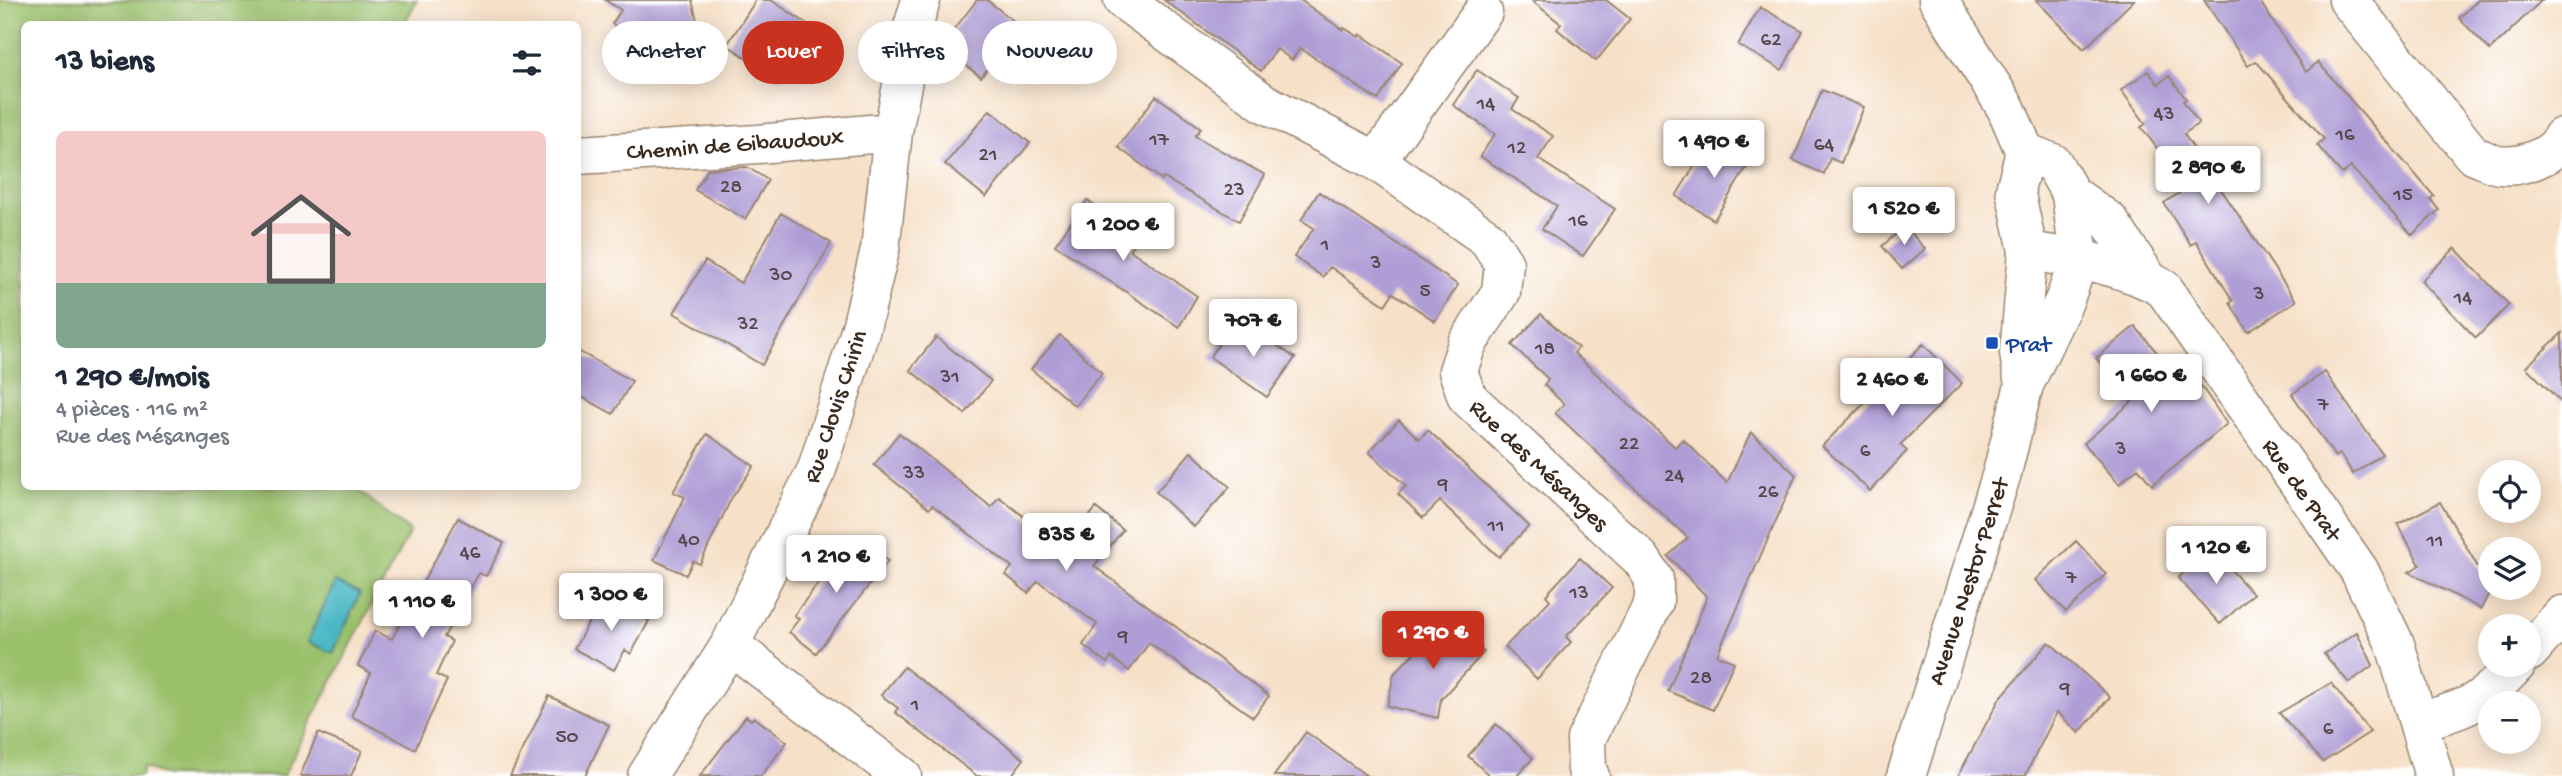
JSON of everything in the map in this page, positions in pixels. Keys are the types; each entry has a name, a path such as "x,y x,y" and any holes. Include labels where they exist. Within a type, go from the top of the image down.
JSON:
{"street":[{"name":"Rue Clovis Chirin","path":"647,776 730,645 821,458 861,328 880,250 893,132 913,27 921,0"},
{"name":"Rue des Mésanges","path":"1123,0 1264,103 1376,161 1488,239 1504,264 1501,292 1467,344 1458,371 1468,397 1641,559 1654,579 1654,602 1586,739 1587,770 1590,776"},
{"path":"1938,0 2006,108 2025,152"},
{"path":"2348,0 2473,155 2498,166 2524,164 2543,156 2562,137"},
{"path":"1376,161 1482,12"},
{"name":"Chemin de Gibaudoux","path":"581,155 758,144 893,132"},
{"name":"Avenue Nestor Perret","path":"1906,776 2002,473 2024,385 2065,299 2079,259 2071,194 2053,163 2025,152 2015,190 2028,251 2020,353 2024,385"},
{"name":"Rue de Prat","path":"2071,194 2109,221 2148,279"},
{"name":"Rue de Prat","path":"2028,251 2079,259 2148,279 2164,289 2359,570 2395,644 2420,721 2434,776"},
{"path":"2541,639 2562,615"},
{"path":"730,645 902,776"},
{"path":"2420,721 2461,712 2490,694 2505,677"}],"green space":[{"path":"0,0 417,0 406,21 21,21 21,490 358,490 410,531 283,776 167,776 144,767 141,776 0,776"}],"water":[{"path":"335,582 360,593 333,653 307,642"}],"building":[{"path":"605,0 692,0 697,21 614,21 621,10"},
{"path":"756,0 771,0 803,21 742,21"},
{"path":"977,0 987,0 1013,21 982,21 981,77 968,67 968,21 961,21"},
{"path":"1164,0 1300,0 1343,30 1344,28 1359,37 1360,34 1402,63 1378,100 1300,48 1292,60 1277,49 1261,71"},
{"path":"1531,0 1606,0 1630,19 1596,61 1557,29 1561,24"},
{"path":"2036,0 2134,0 2084,49"},
{"path":"2204,0 2259,0 2306,72 2318,62 2434,196 2430,199 2439,210 2412,235 2351,167 2342,174 2317,145 2324,139 2256,61 2248,66"},
{"path":"2478,0 2542,0 2490,50 2459,18"},
{"path":"1760,7 1803,31 1782,70 1738,45"},
{"path":"742,22 742,55 728,43"},
{"path":"1477,70 1519,98 1512,109 1553,136 1538,159 1615,209 1583,256 1542,229 1557,206 1480,156 1495,134 1453,105"},
{"path":"2148,71 2158,84 2169,76 2186,99 2183,101 2199,123 2184,134 2296,301 2248,332 2230,303 2233,301 2196,241 2191,245 2164,203 2187,188 2141,127 2146,124 2121,90"},
{"path":"1822,90 1864,107 1841,163 1830,158 1824,174 1793,160"},
{"path":"1156,96 1201,128 1195,136 1265,175 1239,221 1164,178 1162,180 1118,147"},
{"path":"990,110 1030,143 986,197 945,164"},
{"path":"1728,142 1753,157 1714,220 1676,196 1705,149 1719,157"},
{"path":"747,167 768,180 745,219 695,190 708,169"},
{"path":"1319,192 1458,285 1435,321 1393,293 1385,305 1330,267 1323,277 1294,257 1314,228 1301,220"},
{"path":"1087,200 1139,236 1130,250 1197,296 1179,327 1055,245"},
{"path":"781,213 831,243 762,365 674,313 705,261 741,283"},
{"path":"1905,226 1925,249 1902,269 1882,246"},
{"path":"2455,248 2509,305 2476,338 2421,281"},
{"path":"1541,314 1578,348 1574,353 1675,447 1683,439 1727,483 1751,432 1796,475 1717,655 1734,662 1713,710 1668,691 1707,597 1668,556 1688,538 1555,413 1564,404 1544,385 1548,379 1512,345"},
{"path":"1234,322 1256,337 1259,333 1295,358 1267,397 1210,357"},
{"path":"2135,326 2182,383 2193,374 2227,424 2152,485 2138,468 2119,484 2084,443 2132,402 2096,358"},
{"path":"2562,333 2562,403 2526,367"},
{"path":"1060,335 1102,373 1075,406 1031,369"},
{"path":"936,337 991,381 965,414 910,370"},
{"path":"1923,344 1962,383 1900,445 1907,451 1870,491 1822,446"},
{"path":"581,353 632,381 613,414 581,397"},
{"path":"2325,372 2382,454 2353,474 2340,454 2335,457 2292,394"},
{"path":"1399,420 1419,439 1428,430 1529,526 1499,557 1440,501 1423,518 1398,494 1406,486 1369,452"},
{"path":"899,433 991,507 999,497 1064,548 1096,508 1123,530 1094,566 1269,696 1253,717 1149,643 1129,671 1111,657 1107,663 1083,645 1097,624 1038,581 1028,593 1006,575 1012,567 932,505 929,509 874,465"},
{"path":"707,434 754,466 731,499 700,564 693,561 686,575 654,560 685,497 673,492"},
{"path":"1191,452 1230,487 1194,527 1156,492"},
{"path":"2440,502 2478,567 2478,600 2486,600 2481,609 2409,572 2420,565 2398,524"},
{"path":"458,518 504,543 486,576 479,573 444,637 452,641 436,675 447,680 415,749 351,716 371,673 358,666 375,631 392,639"},
{"path":"861,540 888,561 816,653 789,632 799,619 794,615 845,548 850,553"},
{"path":"2076,541 2106,574 2066,612 2035,580"},
{"path":"2211,548 2253,594 2220,624 2178,578"},
{"path":"1580,558 1612,588 1566,637 1571,642 1537,679 1505,647 1550,600 1546,595"},
{"path":"603,596 649,621 631,654 625,650 614,670 574,649"},
{"path":"1446,619 1484,652 1441,699 1438,718 1387,706 1394,674"},
{"path":"2357,632 2373,665 2349,683 2324,654"},
{"path":"2049,642 2110,697 2079,733 2057,712 2025,776 1958,776 2000,698"},
{"path":"904,667 1024,759 1011,776 977,776 895,712 898,708 881,695"},
{"path":"2331,683 2370,732 2323,762 2279,713"},
{"path":"549,696 609,725 585,776 510,776"},
{"path":"746,716 751,720 754,717 787,742 761,776 700,776"},
{"path":"1496,724 1533,758 1517,776 1490,776 1468,756"},
{"path":"1306,732 1367,776 1274,776"},
{"path":"318,733 362,751 351,776 300,776"}],"place":[{"name":"Prat","path":"1992,343"}]}
